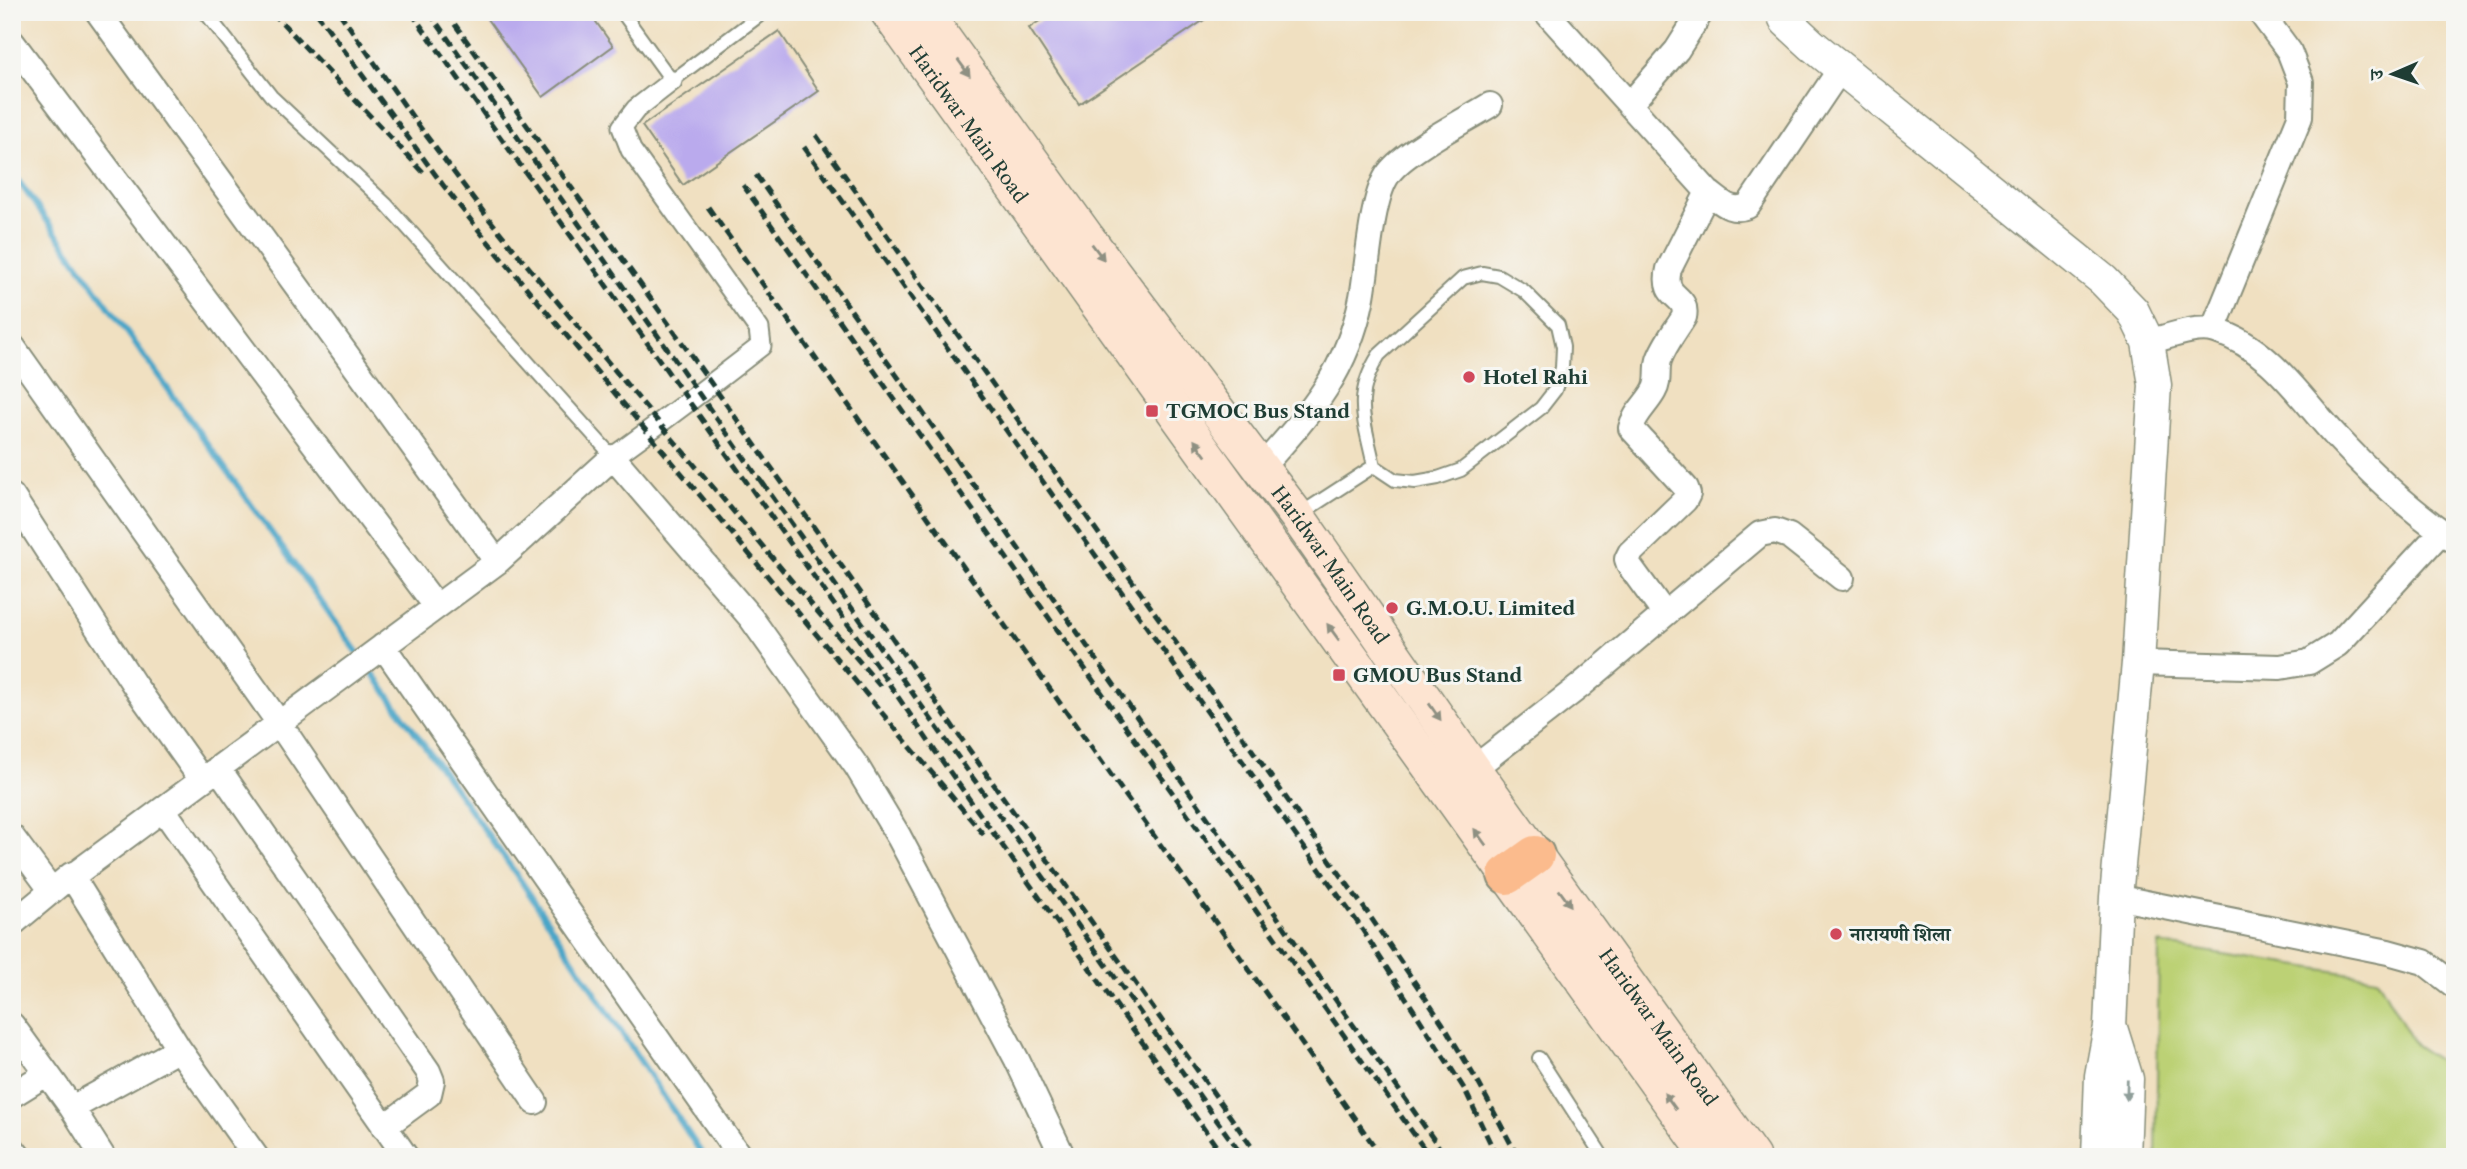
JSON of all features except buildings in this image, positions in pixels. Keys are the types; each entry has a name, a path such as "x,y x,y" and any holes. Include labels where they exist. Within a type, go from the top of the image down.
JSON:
{"main road":[{"name":"Haridwar Main Road","path":"912,21 1087,238 1297,516 1473,769 1521,865 1709,1157"},
{"name":"Haridwar Main Road","path":"912,21 1521,865 1752,1157"}],"street":[{"path":"99,12 497,562"},
{"path":"1546,12 1708,192 1729,208 1740,209 1748,206 1841,68"},
{"path":"1630,103 1677,50 1701,12"},
{"path":"1782,12 1786,21 1841,68 2104,280 2133,311 2148,342 2155,386 2138,663 2116,897 2110,1027 2101,1076 2098,1157"},
{"path":"2213,330 2300,117 2301,82 2289,51 2260,12"},
{"path":"12,42 436,606"},
{"path":"12,924 71,875 497,562 612,457 659,421 690,402 761,346 759,329 631,150 622,127 636,108 672,82"},
{"path":"1261,468 1310,413 1334,377 1351,341 1362,299 1380,194 1388,174 1403,158 1490,106"},
{"path":"1664,613 1629,565 1628,559 1630,553 1688,494 1686,488 1631,428 1632,421 1659,381 1658,364 1661,355 1684,317 1682,302 1669,290 1666,281 1669,269 1708,192"},
{"path":"2138,663 2280,667 2309,662 2338,643 2448,537 2386,487 2335,435 2283,375 2249,345 2213,330 2185,332 2148,342"},
{"path":"13,347 279,723 535,1102"},
{"path":"612,457 751,618 857,767 905,849 1017,1060 1063,1157"},
{"path":"12,496 135,686 210,774 428,1071 432,1081 429,1094 384,1126"},
{"path":"1473,769 1580,686 1759,534 1775,531 1788,536 1842,578"},
{"path":"370,655 740,1157"},
{"path":"163,809 405,1157"},
{"path":"12,837 52,891"},
{"path":"71,875 179,1049 256,1157"},
{"path":"2116,897 2400,955 2424,962 2455,986"},
{"path":"12,1025 72,1108 103,1157"},
{"path":"2110,1027 2127,1079 2124,1157"},
{"path":"72,1108 179,1049"},
{"path":"12,1095 46,1074"},
{"path":"12,1148 19,1157"}],"lane":[{"path":"205,12 271,96 386,204 612,457"},
{"path":"622,12 672,82 764,12"},
{"path":"1482,273 1499,276 1524,291 1558,325 1563,347 1562,368 1555,390 1541,408 1461,470 1415,482 1395,480 1374,467 1363,412 1362,390 1368,371 1379,355 1464,278 1482,273"},
{"path":"1297,516 1374,467"},
{"path":"1539,1058 1603,1157"}],"green space":[{"path":"2159,944 2377,978 2415,1045 2455,1071 2455,1157 2156,1157"}],"waterway":[{"path":"12,172 360,656"},
{"path":"367,665 521,881 704,1157"}],"railway":[{"path":"272,12 426,175"},
{"path":"316,12 485,238 984,835"},
{"path":"339,12 485,214 880,686"},
{"path":"411,12 1224,1157"},
{"path":"429,12 767,490"},
{"path":"446,12 1259,1157"},
{"path":"816,135 1367,912 1443,1024 1518,1157"},
{"path":"804,147 1358,923 1465,1090 1497,1157"},
{"path":"756,175 1446,1157"},
{"path":"743,185 1430,1157"},
{"path":"708,207 1382,1157"},
{"path":"762,482 1243,1157"}],"place":[{"name":"Hotel Rahi","path":"1469,377"},
{"name":"TGMOC Bus Stand","path":"1152,411"},
{"name":"G.M.O.U. Limited","path":"1392,608"},
{"name":"GMOU Bus Stand","path":"1339,675"},
{"name":"नारायणी शिला","path":"1836,934"}]}
